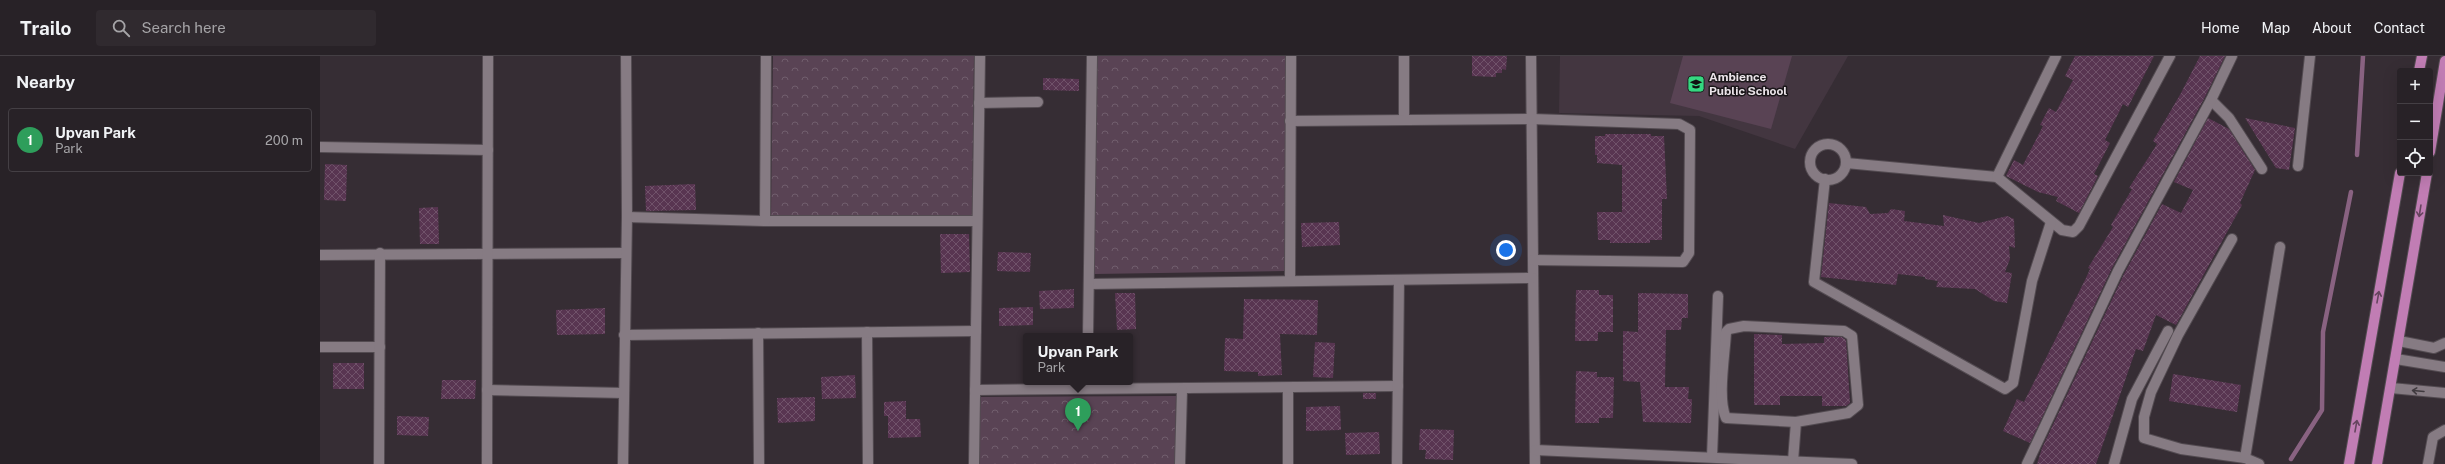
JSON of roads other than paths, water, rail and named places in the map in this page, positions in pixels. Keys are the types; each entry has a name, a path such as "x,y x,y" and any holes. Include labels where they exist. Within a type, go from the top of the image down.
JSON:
{"main road":[{"path":"2420,68 2422,56"},
{"path":"2432,140 2445,61"},
{"path":"2349,464 2399,176"},
{"path":"2377,464 2426,176"}],"street":[{"path":"486,464 488,390 488,56"},
{"path":"623,464 627,217 626,56"},
{"path":"765,221 766,56"},
{"path":"974,464 980,56"},
{"path":"1088,333 1092,56"},
{"path":"1290,281 1291,56"},
{"path":"1404,56 1404,120"},
{"path":"1531,56 1535,464"},
{"path":"1997,177 2056,56"},
{"path":"1846,163 1997,177 2062,230 2073,232 2079,226 2170,56"},
{"path":"2027,464 2118,271 2232,56"},
{"path":"2298,166 2310,56"},
{"path":"2210,100 2229,118 2262,169"},
{"path":"979,103 1038,102"},
{"path":"1290,121 1532,119 1679,124 1690,130 1688,253 1682,262 1533,260"},
{"path":"1828,144 1839,147 1845,157 1846,163 1844,169 1836,178 1825,180 1815,174 1810,163 1813,152 1817,147 1828,144"},
{"path":"320,147 488,150"},
{"path":"1825,180 1814,282 2005,389 2013,383 2032,282 2051,222"},
{"path":"627,217 765,221 977,221"},
{"path":"2232,239 2178,335 2151,392 2144,417 2144,438 2181,449 2245,458 2259,464"},
{"path":"2245,458 2280,247"},
{"path":"320,255 380,253 626,253"},
{"path":"379,464 380,253"},
{"path":"1089,284 1533,278"},
{"path":"1398,464 1399,280"},
{"path":"1712,458 1718,296"},
{"path":"1744,326 1844,331 1852,336 1858,406 1848,413 1796,422 1726,418 1722,397 1726,332 1729,329 1744,326"},
{"path":"624,335 976,330"},
{"path":"2114,464 2132,399 2168,331"},
{"path":"867,332 868,464"},
{"path":"758,333 759,464"},
{"path":"2399,341 2434,348 2445,343"},
{"path":"320,347 380,347"},
{"path":"2396,359 2445,367"},
{"path":"975,390 1088,386 1182,390 1398,386"},
{"path":"1288,388 1288,464"},
{"path":"2391,388 2445,393"},
{"path":"488,390 624,392"},
{"path":"1180,464 1182,390"},
{"path":"1793,461 1796,422"},
{"path":"2428,464 2433,437 2445,430"},
{"path":"1535,450 1712,458 1737,461 1793,461 1852,464"}],"waterway":[{"path":"2357,155 2363,56"},
{"path":"2291,459 2322,410 2323,332 2351,192"}],"place":[{"name":"Ambience Public School","path":"1696,84"},
{"name":"Upvan Park","path":"1078,431"}]}
